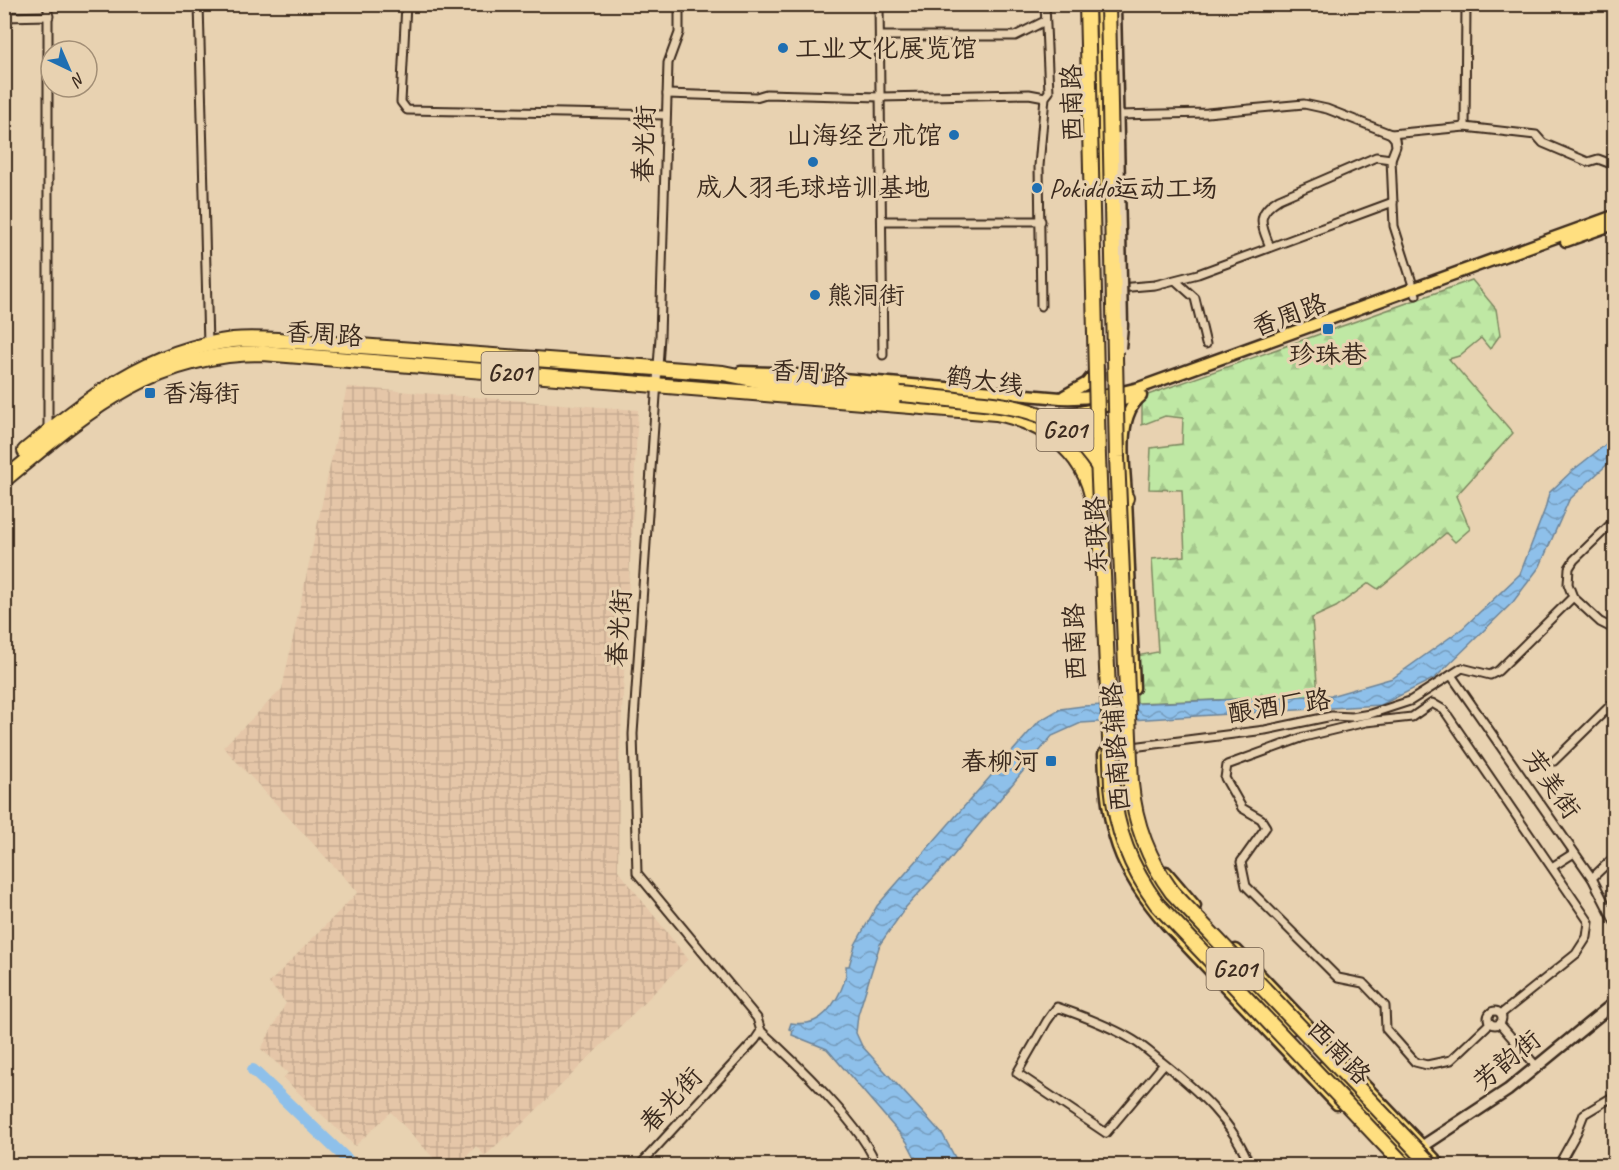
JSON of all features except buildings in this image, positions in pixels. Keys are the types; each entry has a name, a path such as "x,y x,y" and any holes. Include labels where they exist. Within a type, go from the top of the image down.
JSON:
{"highway":[{"name":"东联路","path":"1087,4 1106,396 1131,784 1136,817 1147,850 1162,879 1432,1166"},
{"name":"东联路","path":"1108,4 1106,396 1112,785 1117,822 1128,858 1147,891 1172,921 1415,1160"},
{"name":"香周路","path":"4,480 77,408 122,378 170,355 234,340 293,341 723,373"},
{"name":"香周路","path":"4,468 105,401 150,376 197,360 235,353 291,355 996,413"},
{"name":"鹤大线","path":"723,373 772,383 900,394 1021,408 1046,417 1073,436 1094,460 1110,491 1113,502 1116,585"},
{"name":"鹤大线","path":"996,413 1030,422 1065,447 1080,466 1094,498"},
{"path":"1094,498 1126,498"},
{"name":"西南路","path":"1094,498 1104,751 1118,785 1123,821 1142,872 1161,900 1415,1160"},
{"name":"西南路","path":"1116,585 1128,702 1130,747 1127,802 1140,853 1167,896 1415,1160"},
{"path":"1214,946 1245,959"}],"main road":[{"path":"1080,4 1089,328 1106,396"},
{"name":"西南路","path":"1094,4 1106,396"},
{"name":"西南路","path":"1101,4 1107,288 1105,361"},
{"path":"1108,4 1115,19"},
{"name":"西南路","path":"1106,396 1122,326 1115,4"},
{"path":"1083,95 1095,73"},
{"name":"香周路","path":"1415,292 1614,216"},
{"name":"香周路","path":"723,373 773,373 1061,398 1106,396 1146,389 1415,292 1614,224"},
{"path":"1061,398 1087,383 1105,361 1122,379 1146,389 1131,405 1125,418 1126,498"},
{"name":"香周路","path":"996,413 1050,416 1106,396"},
{"name":"西南路辅路","path":"1106,396 1107,457 1126,498 1128,702"},
{"name":"西南路","path":"1094,498 1107,457"},
{"name":"西南路辅路","path":"1130,747 1139,801 1147,831 1160,862 1177,887 1245,959 1415,1160 1441,1166"},
{"name":"西南路辅路","path":"1104,751 1105,786 1110,824 1122,861 1142,894 1175,934 1396,1166"},
{"name":"芳韵街","path":"1415,1160 1508,1090 1614,1003"}],"street":[{"path":"48,4 48,438"},
{"path":"198,4 208,345"},
{"path":"406,4 401,102 407,110 666,115"},
{"name":"春光街","path":"639,1166 755,1041 761,1031 757,1018 637,873 633,734 658,368 666,94 668,63 679,33 679,4"},
{"path":"879,4 883,355"},
{"path":"1041,306 1039,166 1045,98 1049,92 1045,4"},
{"path":"1465,127 1466,4"},
{"path":"4,17 49,16"},
{"path":"880,36 1016,36 1045,21"},
{"path":"666,94 756,97 766,94 881,97 1029,94 1045,98"},
{"path":"1117,115 1208,113 1304,104 1327,109 1391,134 1465,127 1536,135 1544,143 1588,162 1598,159 1614,165"},
{"path":"1391,134 1396,146 1391,159 1394,226 1415,292"},
{"path":"1270,247 1261,221 1269,205 1376,157 1391,159"},
{"path":"1107,288 1136,288 1176,281 1393,202"},
{"path":"882,221 1041,221"},
{"path":"1176,281 1195,298 1206,344"},
{"path":"1614,521 1574,560 1569,568 1568,584 1574,597 1600,622 1614,628"},
{"path":"1451,675 1462,668 1491,675 1498,671 1574,597"},
{"name":"酿酒厂路","path":"1104,751 1282,727 1332,716 1352,717 1370,714 1410,701 1451,675"},
{"name":"芳美街","path":"1451,675 1592,878 1614,921"},
{"path":"1554,761 1614,702"},
{"path":"1490,1023 1451,1060 1426,1065 1415,1062 1386,1029 1385,1006 1363,983 1338,978 1246,886 1241,862 1266,827 1261,819 1242,808 1225,778 1227,765 1304,737 1366,722 1412,717 1432,703 1444,710 1589,922 1587,937 1576,954 1501,1014"},
{"path":"1552,867 1574,853"},
{"path":"1592,878 1614,857"},
{"path":"1164,1064 1106,1132 1017,1073 1057,1007 1084,1016 1134,1040 1191,1085 1232,1130 1250,1166"},
{"path":"1500,1024 1496,1026 1490,1023 1488,1018 1491,1012 1496,1011 1501,1014"},
{"path":"1500,1024 1501,1014"},
{"path":"1500,1024 1537,1067"},
{"path":"761,1031 856,1128 874,1157 876,1166"},
{"path":"1558,1166 1584,1114 1614,1096"}],"shaded area":[{"path":"347,387 638,410 619,769 618,870 688,959 508,1138 506,1136 485,1156 476,1146 459,1165 440,1165 391,1112 355,1146 283,1078 288,1073 261,1049 286,1003 269,983 358,892 223,747 282,689"}],"green space":[{"path":"1472,280 1496,309 1500,335 1490,349 1481,338 1459,356 1449,359 1513,433 1456,496 1470,529 1455,542 1446,533 1378,589 1369,583 1336,607 1312,618 1318,696 1137,703 1136,656 1158,652 1152,559 1185,556 1182,490 1149,489 1151,448 1182,444 1183,418 1165,416 1142,425 1142,397"}],"water":[{"name":"春柳河","path":"1614,432 1614,458 1569,500 1540,566 1513,602 1435,678 1381,705 1081,723 1052,736 948,862 906,907 880,944 858,1015 856,1033 862,1046 943,1135 959,1165 919,1165 907,1142 827,1049 792,1035 793,1030 789,1029 791,1023 803,1024 814,1021 826,1012 837,998 855,945 877,906 1039,721 1060,709 1083,706 1334,695 1393,678 1463,628 1520,574 1549,493 1605,445"}],"waterway":[{"path":"253,1070 354,1166"}],"place":[{"name":"工业文化展览馆","path":"783,48"},
{"name":"山海经艺术馆","path":"954,135"},
{"name":"成人羽毛球培训基地","path":"813,162"},
{"name":"Pokiddo运动工场","path":"1037,188"},
{"name":"熊洞街","path":"815,295"},
{"name":"珍珠巷","path":"1328,329"},
{"name":"香海街","path":"150,393"},
{"name":"春柳河","path":"1051,761"}]}
